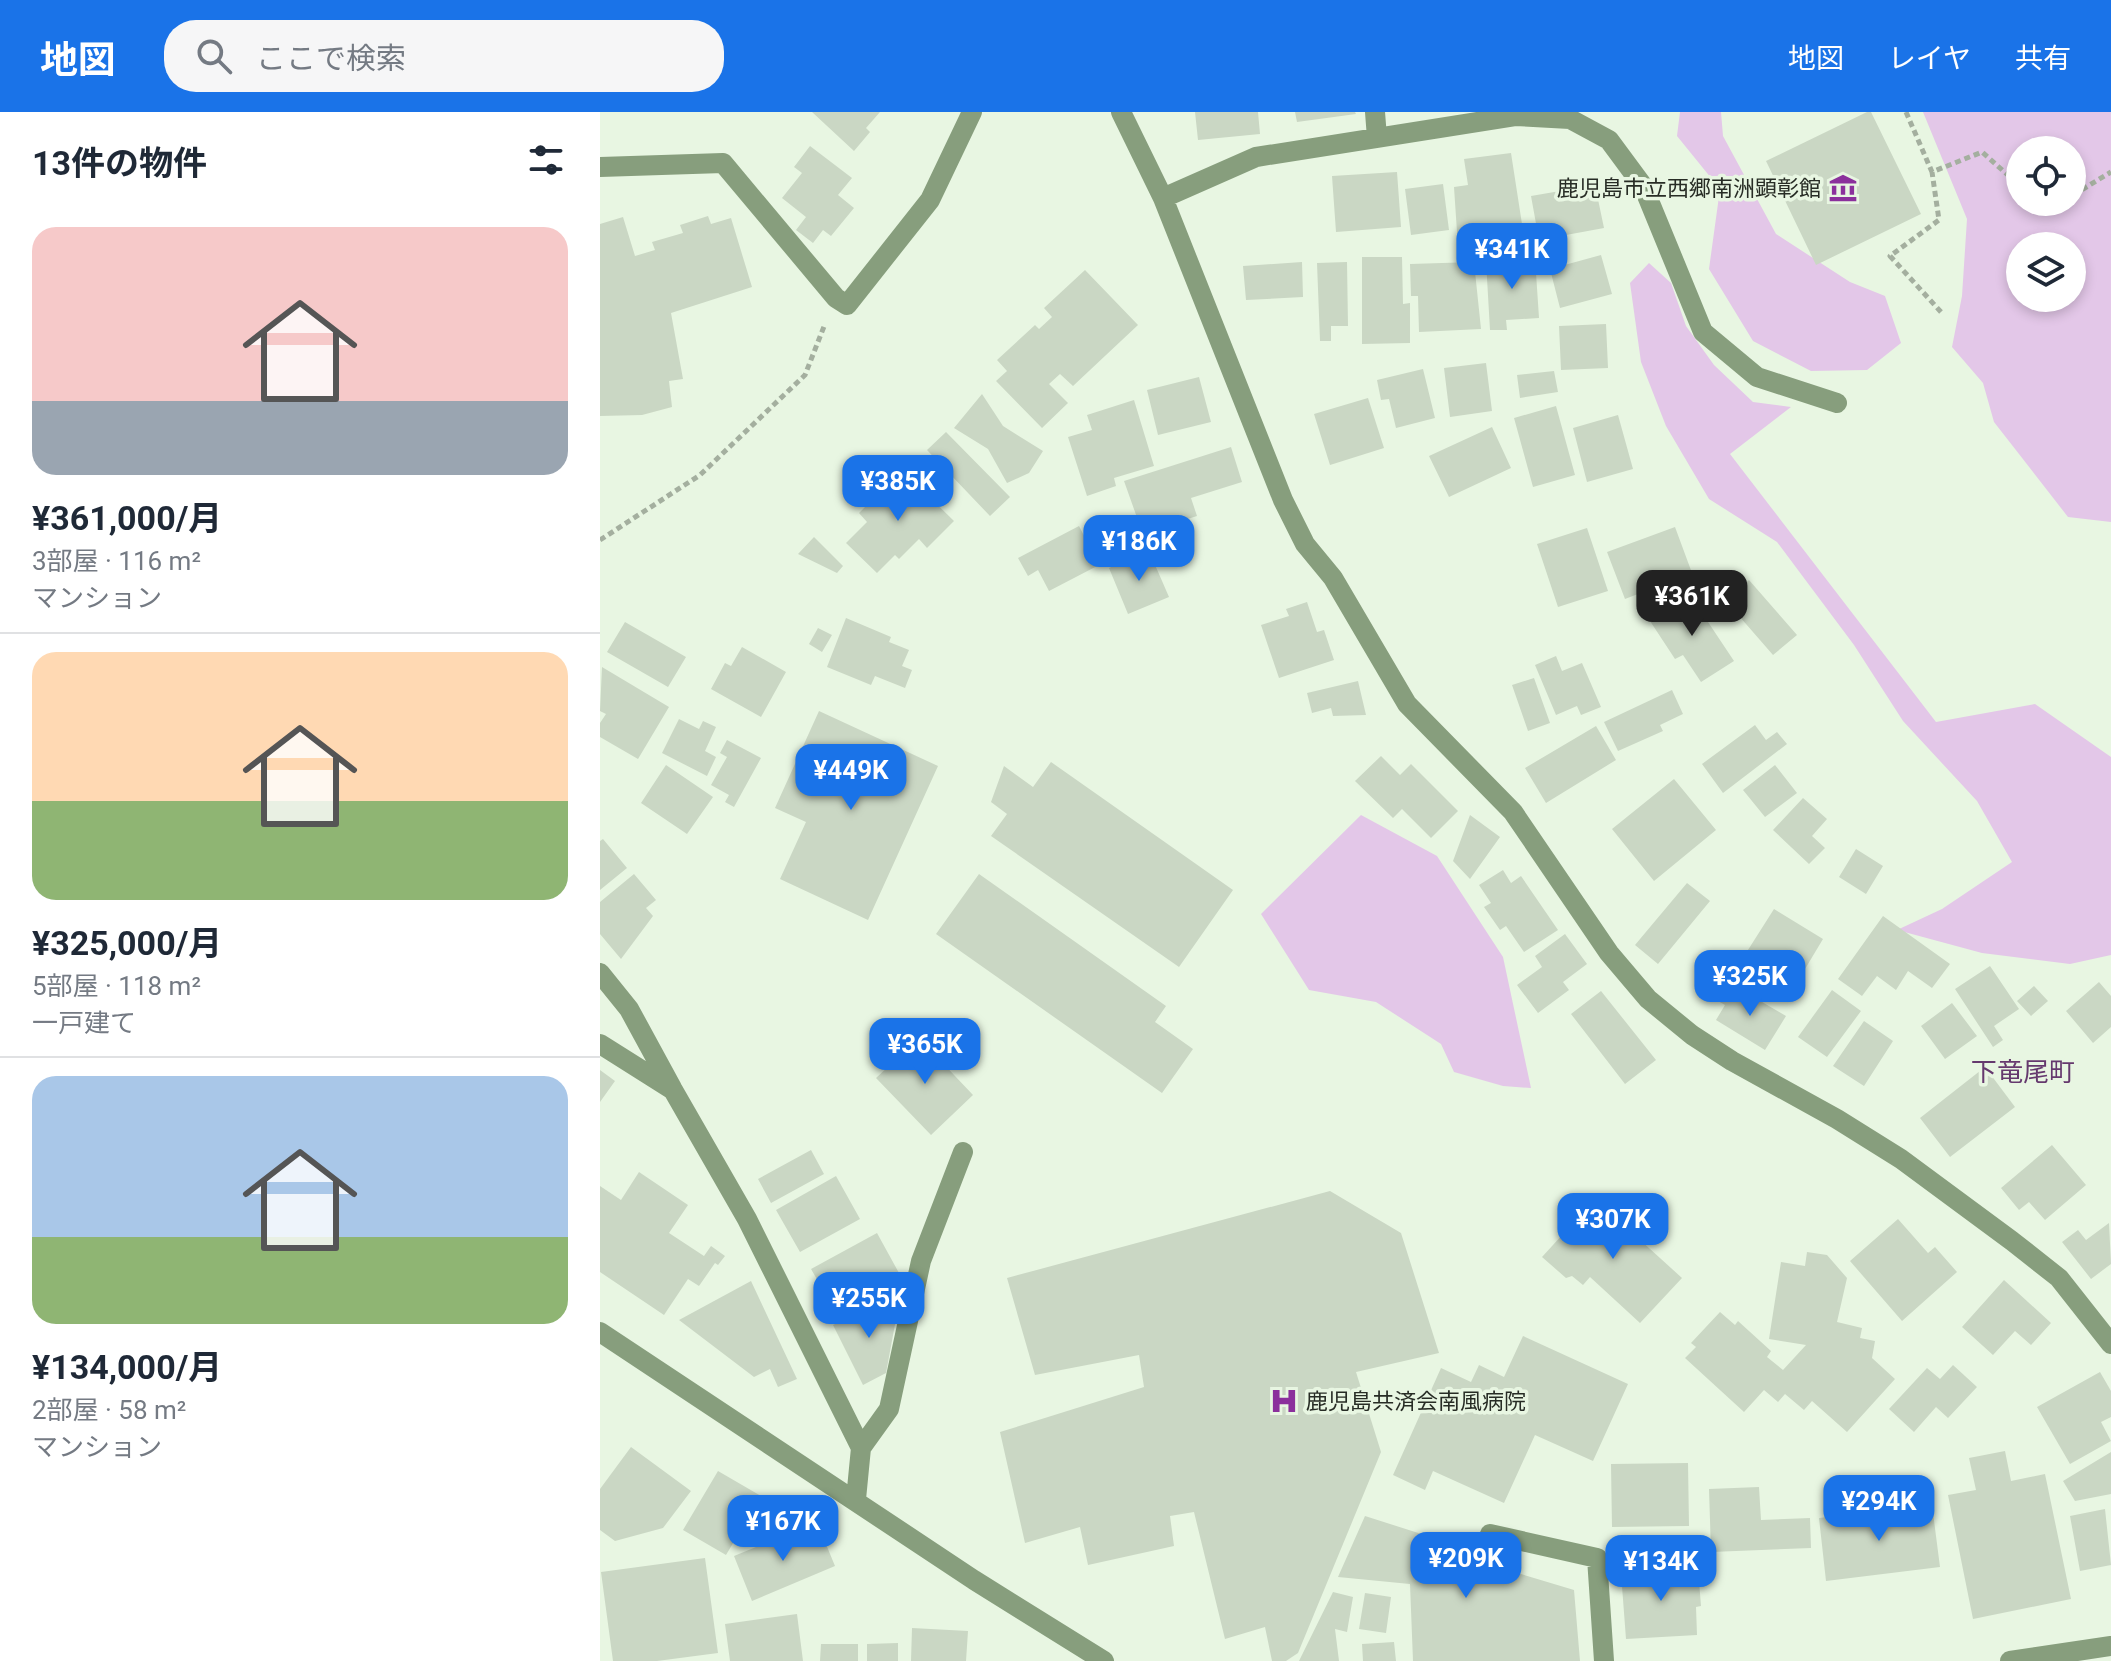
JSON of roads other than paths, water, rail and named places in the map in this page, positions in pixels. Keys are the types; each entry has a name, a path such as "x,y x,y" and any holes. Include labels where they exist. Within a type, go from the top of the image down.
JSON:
{"street":[{"path":"600,167 723,163 836,298 847,305 930,200 972,112"},
{"path":"1121,112 1163,198 1283,500 1305,544 1333,578 1407,704 1513,812 1609,953 1648,999 1692,1035 1901,1159 2012,1241 2059,1278 2111,1344"},
{"path":"1375,112 1377,138"},
{"path":"1163,198 1256,157 1515,116 1556,115 1570,119 1609,140 1643,186 1703,332 1757,377 1837,403"},
{"path":"600,973 629,1009 747,1219 861,1448"},
{"path":"600,1044 673,1090"},
{"path":"856,1499 861,1448 889,1409 921,1261 963,1152"},
{"path":"600,1332 974,1580 1104,1661"},
{"path":"1490,1534 1597,1558 1604,1661"},
{"path":"2010,1661 2111,1646"}],"place":[{"name":"鹿児島市立西郷南洲顕彰館","path":"1843,188"},
{"name":"鹿児島共済会南風病院","path":"1284,1401"}],"district":[{"name":"下竜尾町","path":"2023,1072"}]}
